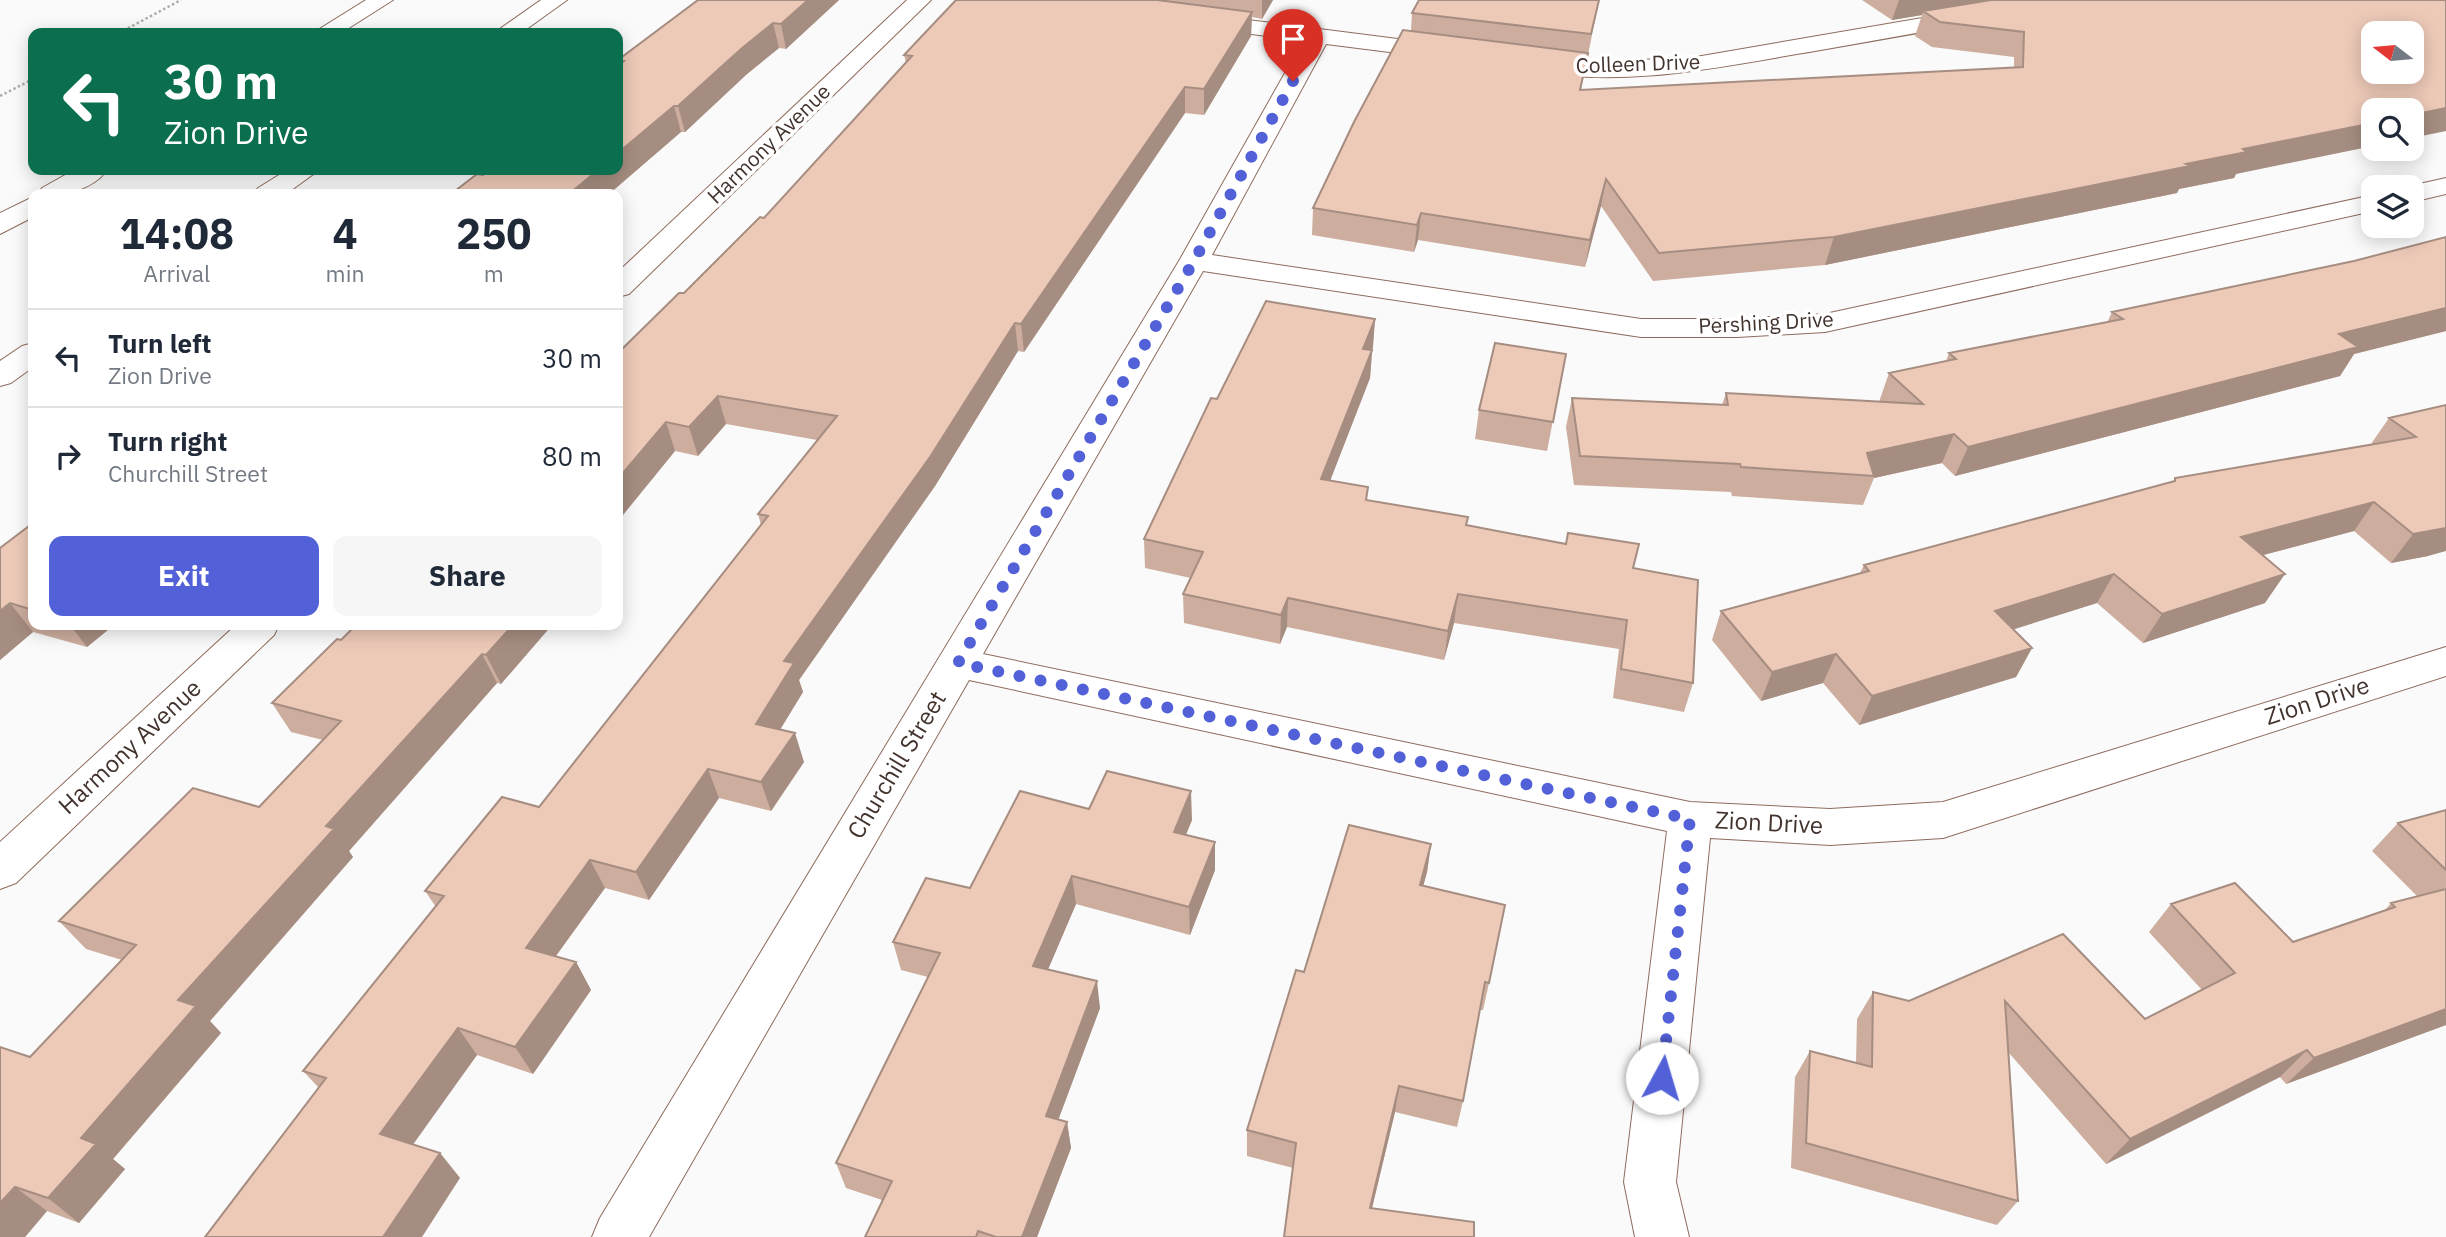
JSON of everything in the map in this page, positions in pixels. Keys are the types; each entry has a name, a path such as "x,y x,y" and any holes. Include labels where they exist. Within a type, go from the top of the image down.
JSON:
{"main road":[{"path":"334,28 382,0"},
{"path":"514,28 556,0"},
{"name":"Harmony Avenue","path":"623,283 920,0"},
{"name":"Colleen Drive","path":"1504,59 1584,69 1689,65 2067,0"},
{"path":"1180,18 1464,54"},
{"name":"Churchill Street","path":"619,1237 1194,261 1318,36"},
{"path":"61,189 84,175"},
{"path":"276,189 296,175"},
{"path":"2424,191 2446,186"},
{"name":"Pershing Drive","path":"1194,261 1641,328 1737,328 1825,323 2361,205"},
{"path":"0,225 28,208"},
{"path":"0,376 28,356"},
{"name":"Harmony Avenue","path":"0,870 255,630"},
{"name":"Zion Drive","path":"958,663 1690,819 1830,827 1943,820 2446,661"},
{"path":"1662,1237 1650,1182 1690,819"}],"path":[{"path":"128,28 181,0"},
{"path":"0,96 28,82"}],"building":[{"path":"698,0 808,0 781,24 773,23 678,106 674,106 623,149 623,56"},
{"path":"956,0 1157,0 1252,12 1204,89 1185,87 1021,324 1015,323 930,457 784,661 794,663 756,724 795,733 761,782 708,769 636,872 590,860 526,948 576,962 515,1047 458,1028 380,1134 440,1153 383,1237 205,1237 326,1078 303,1071 444,896 425,891 502,797 539,807 768,516 758,514 837,416 718,396 689,427 666,422 623,473 623,348 679,293 684,293 760,217 764,218 912,56 904,55"},
{"path":"1419,0 1599,0 1591,34 1412,13"},
{"path":"1991,0 2446,0 2446,108 2424,113 2424,98 2361,98 2361,125 2243,149 2247,152 2186,164 2190,166 1834,237 1659,253 1606,179 1590,240 1421,213 1417,225 1313,208 1354,122 1403,30 1588,53 1580,90 2023,67 2024,32 1940,22 1923,11"},
{"path":"476,175 592,175 575,189 458,189"},
{"path":"2446,237 2446,308 2339,334 2358,347 1968,447 1954,434 1867,453 1874,476 1741,467 1740,464 1580,456 1572,398 1728,405 1726,393 1923,404 1889,373 1956,359 1949,353 2123,319 2112,312 2354,261"},
{"path":"1266,301 1375,319 1363,349 1372,350 1321,479 1368,487 1366,500 1468,517 1466,525 1566,544 1568,533 1639,544 1633,568 1698,580 1693,683 1621,669 1627,620 1458,594 1448,631 1288,598 1281,615 1183,594 1203,552 1144,539 1211,398 1217,399"},
{"path":"1495,343 1566,354 1553,422 1479,410"},
{"path":"2446,405 2446,528 2413,534 2374,502 2241,537 2285,574 2162,614 2114,574 1995,611 2032,648 1872,696 1836,654 1772,672 1721,611 1869,571 1864,565 2175,481 2175,478 2416,437 2389,418"},
{"path":"28,527 28,608 10,603 0,611 0,548"},
{"path":"351,630 508,630 486,655 482,654 326,826 334,829 178,1000 196,1006 81,1138 96,1144 48,1198 15,1187 0,1203 0,1047 30,1057 136,945 59,921 193,788 259,807 341,721 272,703 337,639 341,640"},
{"path":"1107,771 1191,791 1174,832 1215,842 1189,907 1072,876 1033,966 1097,981 1046,1116 1067,1122 1022,1237 996,1237 978,1231 976,1237 865,1237 892,1181 836,1163 940,953 893,942 926,878 970,888 1020,791 1089,809"},
{"path":"2446,810 2446,870 2398,823"},
{"path":"1349,825 1431,844 1420,885 1505,905 1489,983 1485,982 1463,1101 1399,1086 1370,1208 1474,1222 1474,1237 1284,1237 1296,1143 1247,1130 1296,970 1304,972"},
{"path":"2235,883 2293,942 2395,907 2391,903 2446,889 2446,1009 2314,1058 2307,1050 2130,1139 2005,1001 2018,1201 1806,1143 1810,1051 1872,1067 1873,992 1909,1001 2063,934 2145,1019 2235,973 2171,904"}],"route":[{"path":"1293,81 1194,261 958,663 1690,819 1662,1078"}]}
